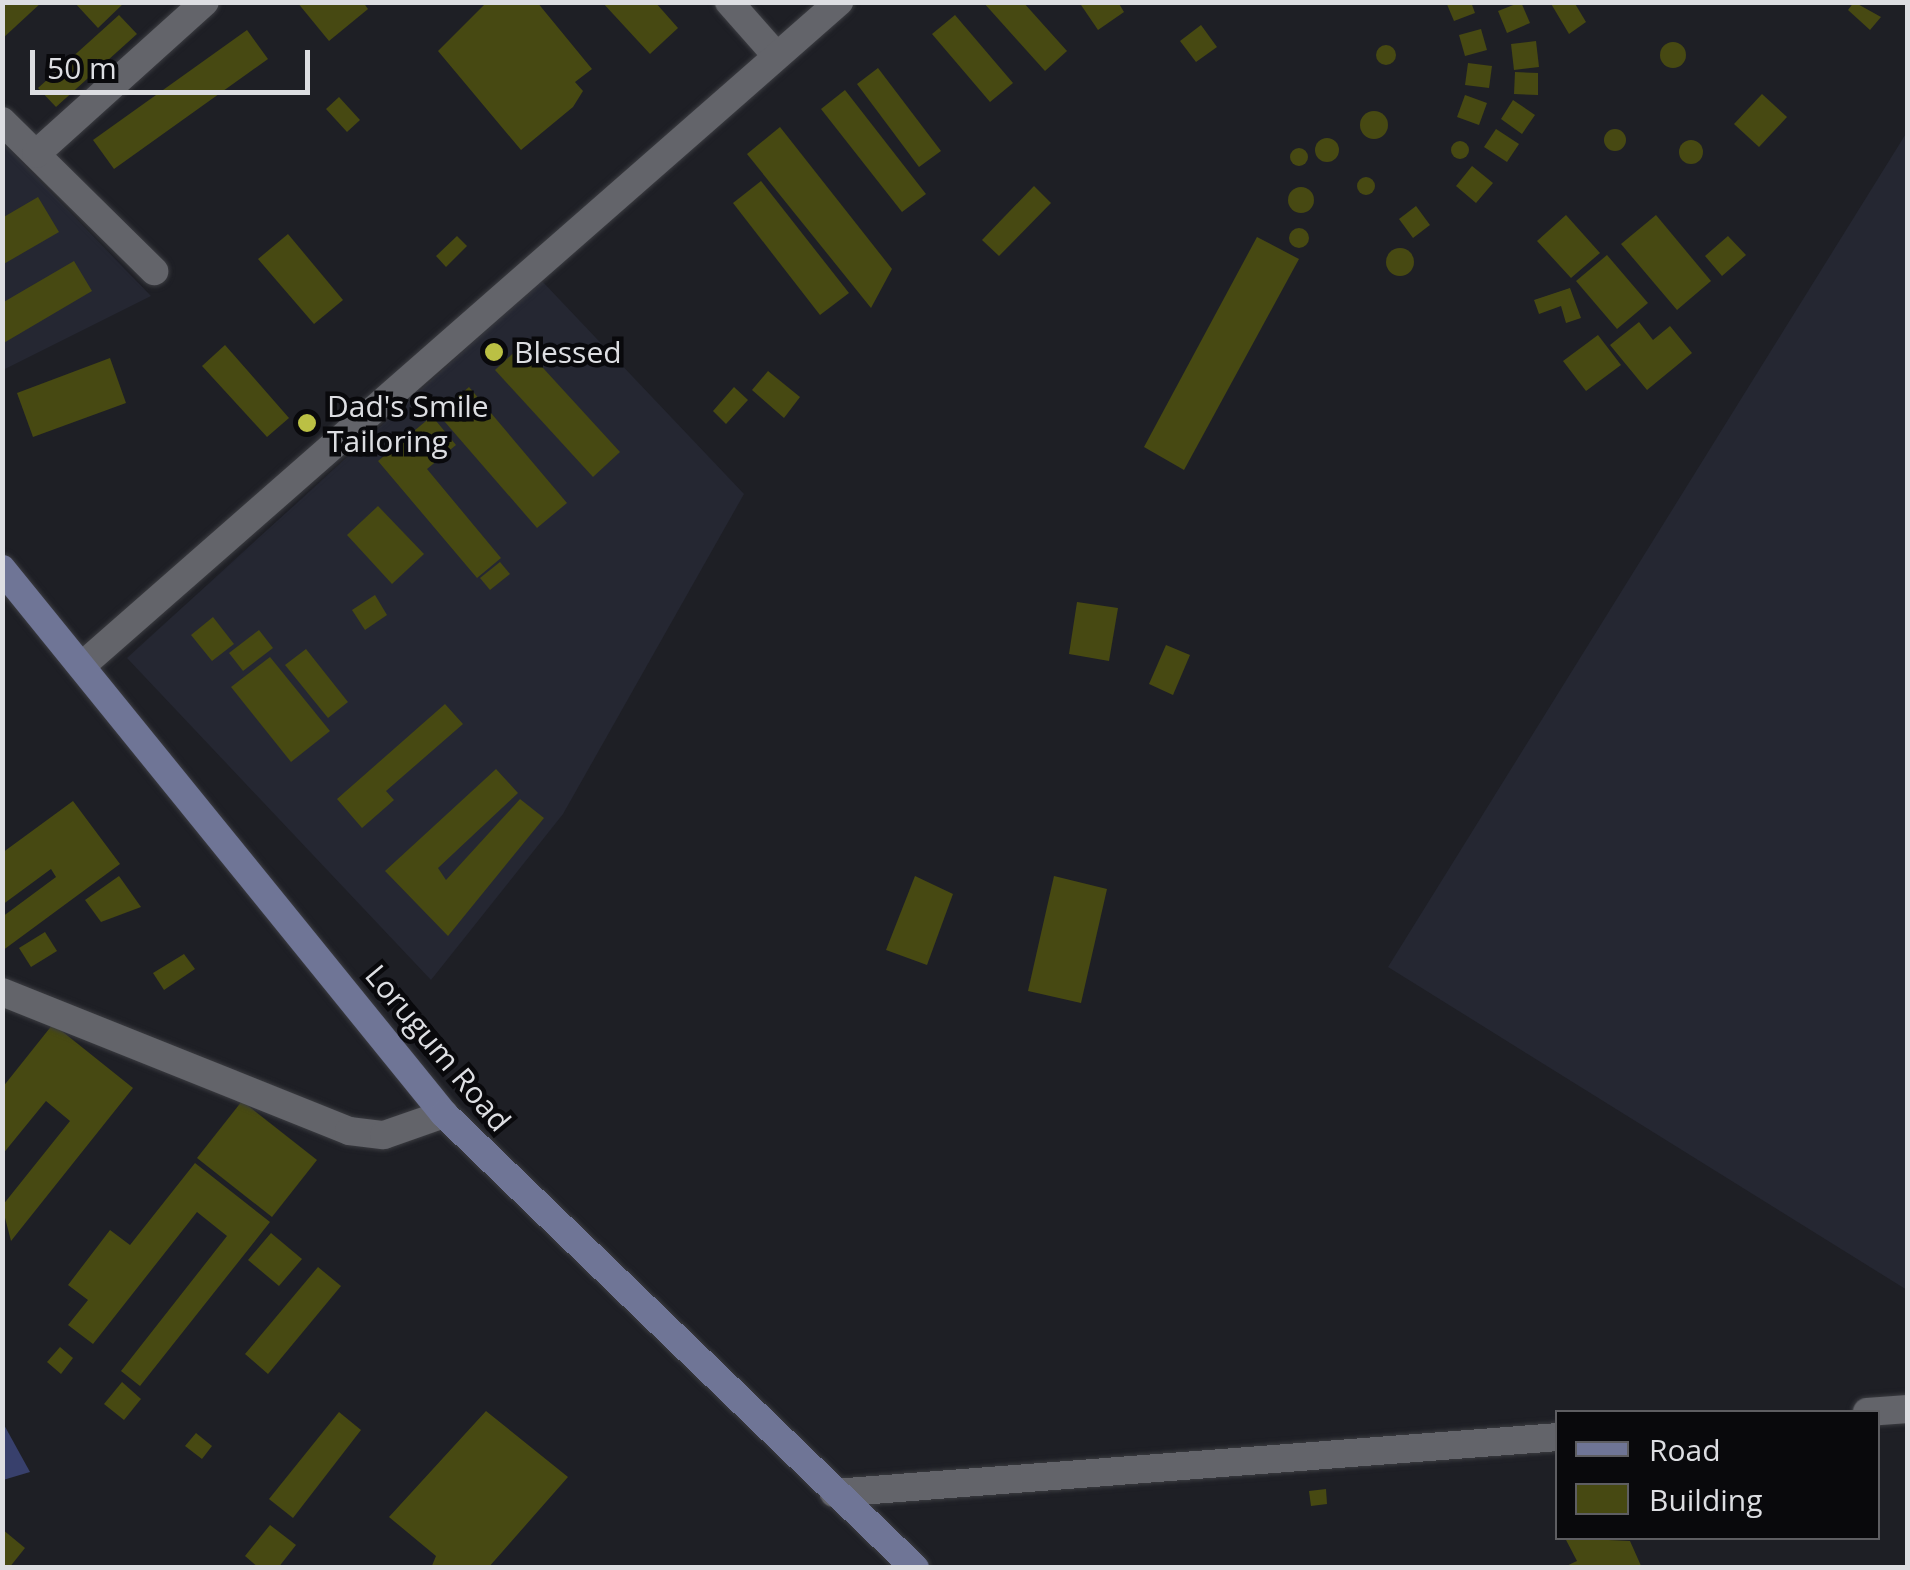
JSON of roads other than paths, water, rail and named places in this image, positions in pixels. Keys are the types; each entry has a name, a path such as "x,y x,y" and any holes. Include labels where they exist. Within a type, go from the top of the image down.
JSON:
{"main road":[{"name":"Lorugum Road","path":"2,569 86,663 444,1114 914,1568"}],"street":[{"path":"36,154 205,2"},
{"path":"729,2 775,54"},
{"path":"86,663 775,54 840,2"},
{"path":"2,121 154,271"},
{"path":"2,992 350,1132 384,1136 444,1114"},
{"path":"1880,1411 1908,1409"},
{"path":"834,1493 1555,1436"}],"place":[{"name":"Blessed","path":"494,352"},
{"name":"Dad's Smile Tailoring","path":"307,423"}]}
